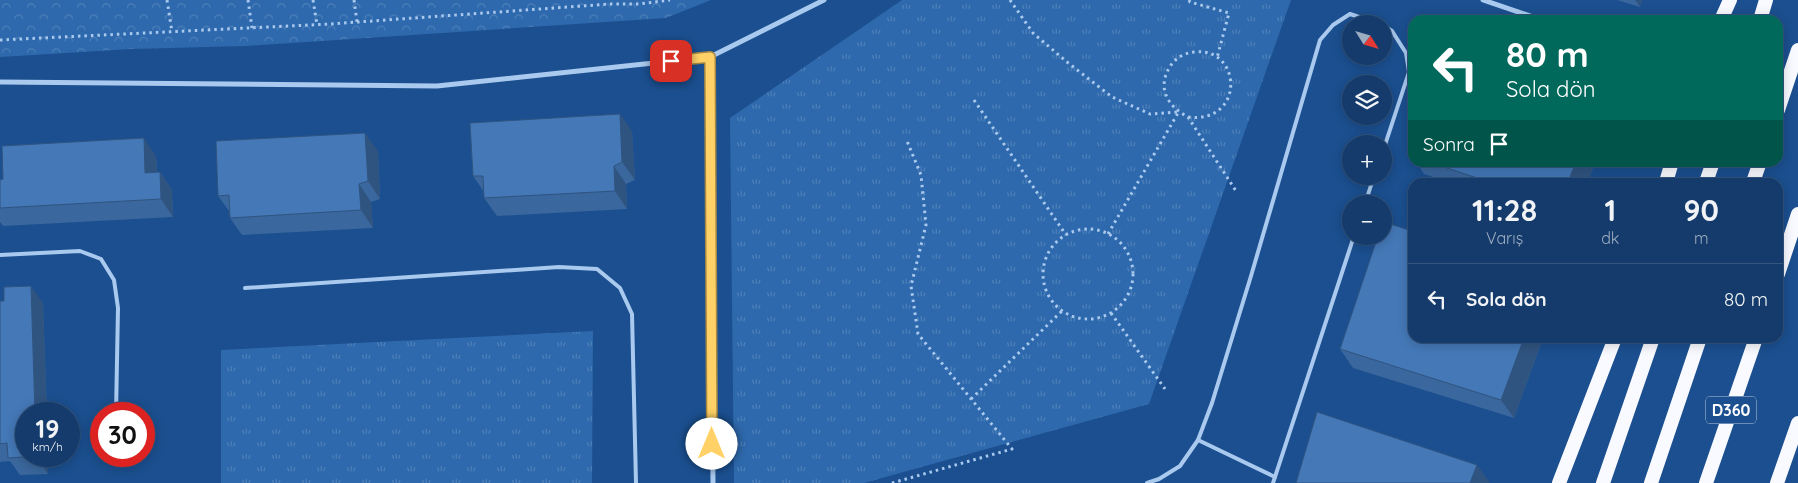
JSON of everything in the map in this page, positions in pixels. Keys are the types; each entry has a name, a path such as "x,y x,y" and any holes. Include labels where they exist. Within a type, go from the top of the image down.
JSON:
{"highway":[{"path":"1723,15 1730,0"},
{"path":"1762,15 1766,0"},
{"path":"1783,95 1798,50"},
{"path":"1783,259 1798,214"},
{"path":"1559,483 1613,343"},
{"path":"1602,483 1651,343"},
{"name":"D360","path":"1651,483 1698,343"},
{"name":"D360","path":"1706,483 1754,343"},
{"path":"1777,483 1798,423"}],"street":[{"path":"0,82 437,86 710,57 824,0"},
{"path":"1482,0 1527,15"},
{"path":"710,57 713,483"}],"lane":[{"path":"1147,483 1160,481 1180,466 1198,440 1212,403 1251,276 1320,40 1332,25 1342,19"},
{"path":"1392,31 1406,53 1408,66"},
{"path":"1388,135 1408,75"},
{"path":"1273,483 1351,245"},
{"path":"0,255 80,251 101,259 114,280 118,308 116,402"},
{"path":"245,288 559,267 597,269 620,288 632,314 636,483"},
{"path":"1198,440 1276,477"}],"path":[{"path":"168,0 172,32"},
{"path":"248,0 252,28"},
{"path":"313,0 317,25"},
{"path":"354,0 357,22"},
{"path":"0,40 317,25 626,2 639,4 670,0"},
{"path":"1010,0 1033,33 1066,62 1112,97 1150,114 1178,112"},
{"path":"1189,0 1190,2 1229,13 1217,58"},
{"path":"1192,52 1212,54 1228,69 1231,89 1227,100 1220,110 1211,116 1200,119 1188,117 1178,112 1170,104 1165,94 1164,82 1167,71 1182,55 1192,52"},
{"path":"974,100 1066,235"},
{"path":"1108,234 1178,112"},
{"path":"1188,117 1236,190"},
{"path":"892,483 1012,449 918,334 911,286 926,226 921,175 907,141"},
{"path":"1080,230 1094,230 1108,234 1121,243 1129,254 1133,269 1132,283 1127,297 1118,308 1106,316 1091,320 1076,318 1062,311 1052,301 1045,288 1044,272 1047,258 1054,245 1066,235 1080,230"},
{"path":"971,399 1062,311"},
{"path":"1111,313 1165,389"}],"green space":[{"path":"0,0 711,0 666,18 246,46 131,49 0,57"},
{"path":"902,0 1291,0 1149,404 864,483 734,483 730,118"},
{"path":"593,331 592,483 221,483 221,350"}],"building":[{"path":"620,114 622,162 614,166 615,191 484,198 483,176 473,176 470,123"},
{"path":"365,133 368,181 359,184 361,210 230,218 229,195 218,196 216,141"},
{"path":"144,138 145,173 160,172 161,199 0,208 0,180 3,179 2,146"},
{"path":"1444,167 1574,167 1570,178 1477,178"},
{"path":"1392,225 1408,230 1408,343 1522,343 1501,400 1340,349 1375,245 1392,245"},
{"path":"31,286 35,402 15,402 15,458 8,458 7,443 0,444 0,301 4,301 4,287"},
{"path":"1317,412 1477,465 1470,483 1296,483"}],"route":[{"path":"671,61 710,57 712,444"}]}
